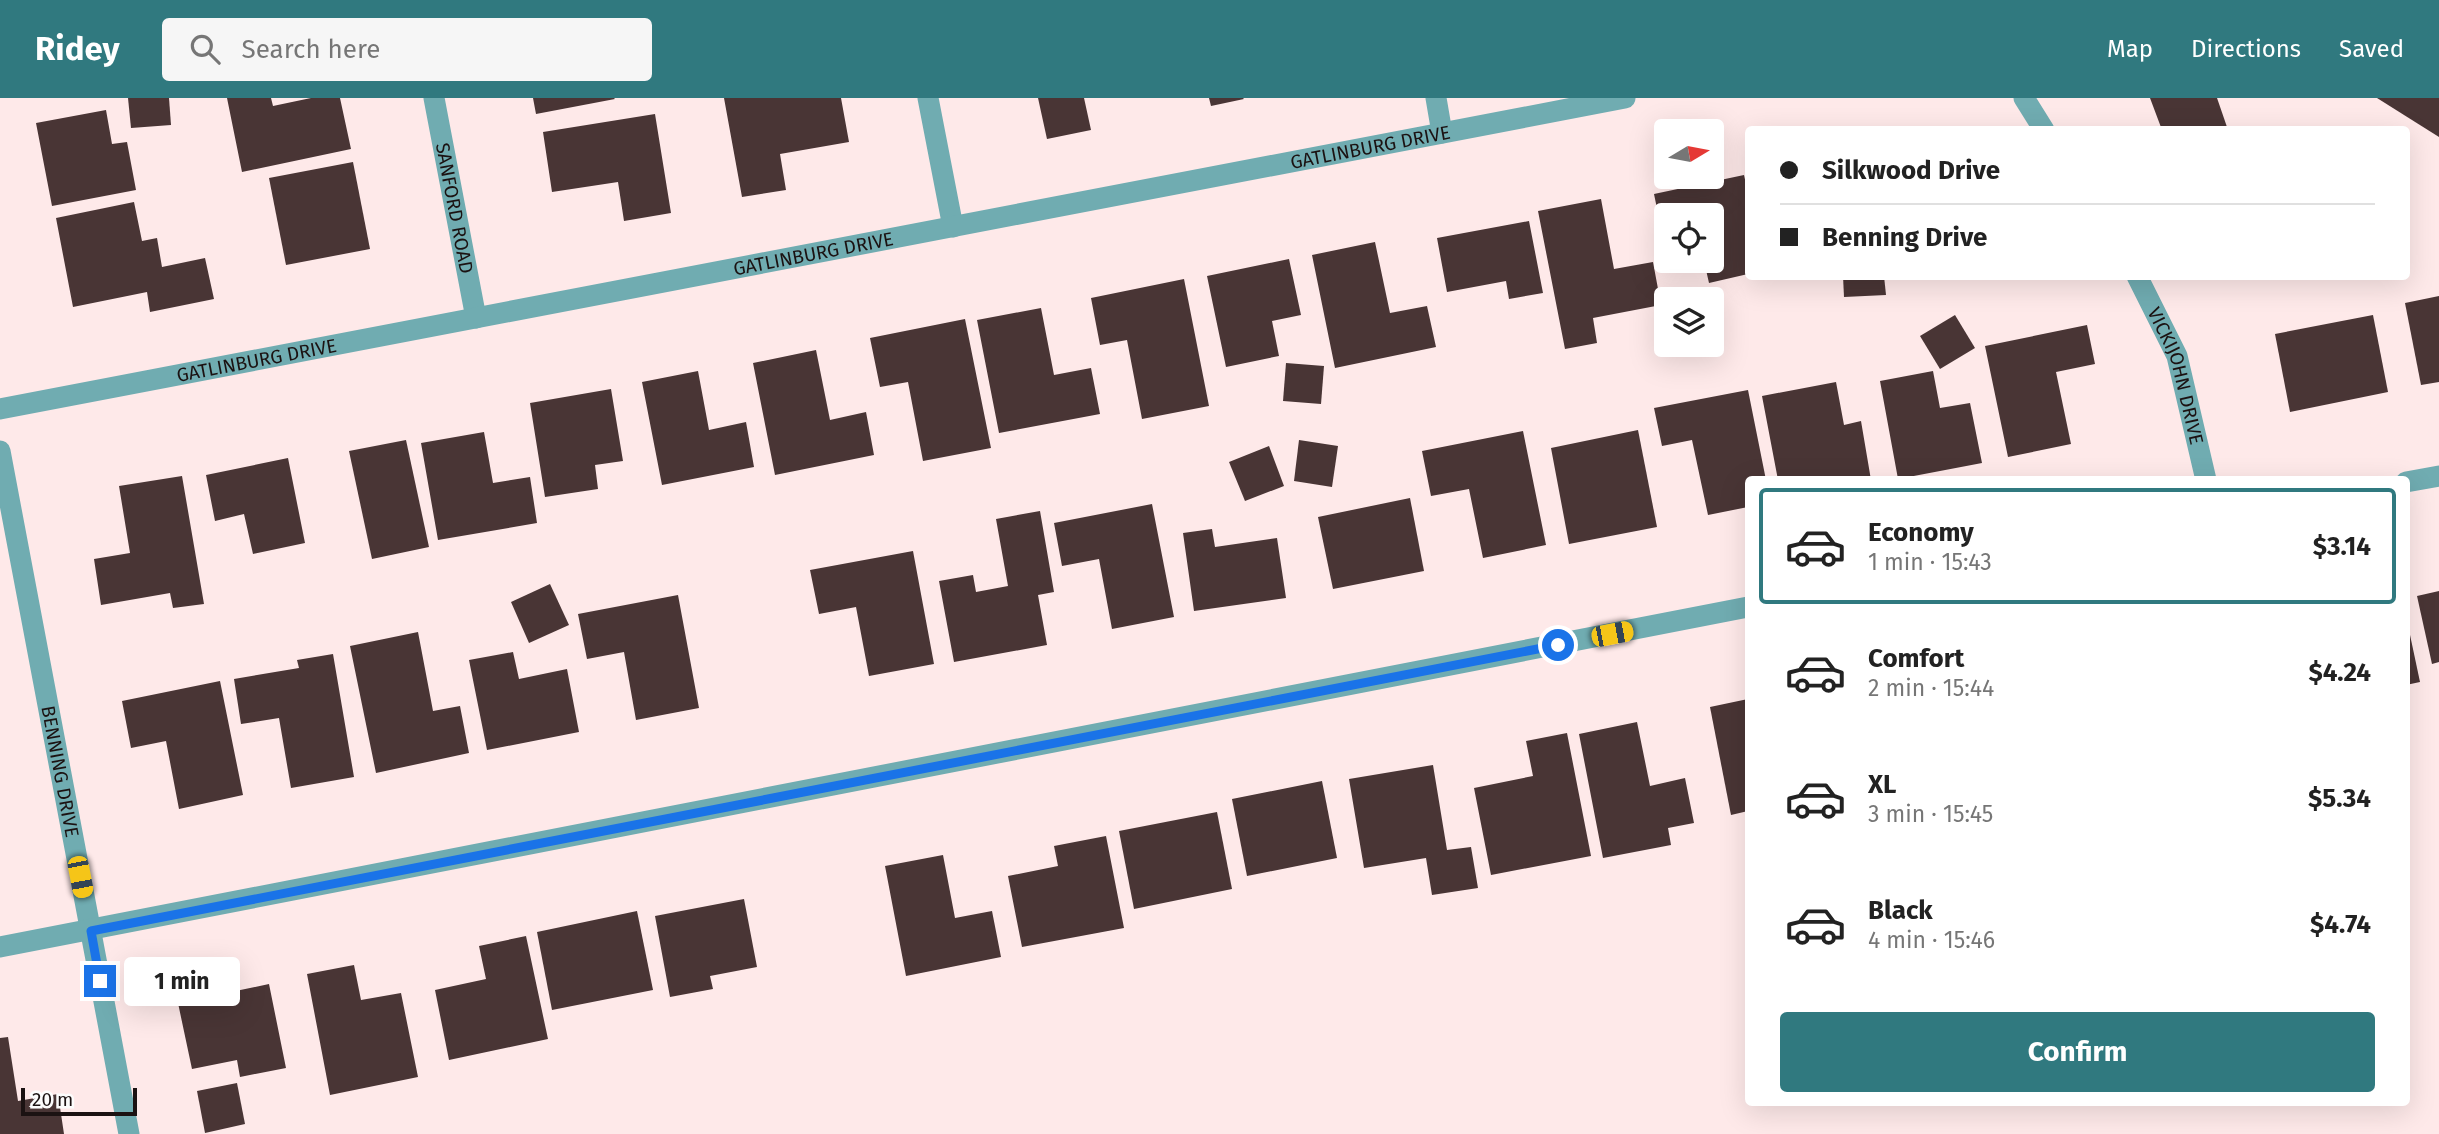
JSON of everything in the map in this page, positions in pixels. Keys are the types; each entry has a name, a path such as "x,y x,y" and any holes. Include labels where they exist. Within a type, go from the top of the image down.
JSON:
{"street":[{"name":"SANFORD ROAD","path":"434,98 476,318"},
{"path":"928,98 953,227"},
{"path":"1436,98 1442,133"},
{"name":"GATLINBURG DRIVE","path":"0,409 1625,98"},
{"path":"2024,98 2042,126"},
{"name":"VICKIJOHN DRIVE","path":"2139,280 2177,356 2205,476"},
{"name":"BENNING DRIVE","path":"0,451 129,1134"},
{"path":"2410,481 2439,476"},
{"path":"0,947 1745,608"}],"building":[{"path":"128,98 169,98 171,125 131,128"},
{"path":"227,98 271,98 273,106 311,98 340,98 351,149 242,172"},
{"path":"533,98 614,98 615,99 536,114"},
{"path":"724,98 841,98 849,142 780,154 786,190 742,197"},
{"path":"1038,98 1084,98 1091,130 1047,139"},
{"path":"1209,98 1243,98 1244,99 1211,106"},
{"path":"2150,98 2217,98 2227,126 2160,126"},
{"path":"2377,98 2439,98 2439,137"},
{"path":"106,110 112,144 127,142 136,190 52,206 36,123"},
{"path":"655,114 671,213 624,221 618,182 552,192 543,132"},
{"path":"353,162 370,249 286,265 269,178"},
{"path":"1744,175 1745,275 1709,283 1707,273 1724,273 1724,203 1656,203 1654,194 1678,189 1724,189 1724,179"},
{"path":"1601,199 1614,269 1653,262 1658,287 1654,287 1654,306 1593,318 1597,343 1565,349 1538,211"},
{"path":"134,202 142,241 157,238 162,267 205,258 214,299 150,312 147,292 73,307 56,218"},
{"path":"1529,221 1543,293 1509,299 1506,281 1447,292 1437,238"},
{"path":"1375,242 1390,313 1427,306 1436,347 1335,368 1312,255"},
{"path":"1289,259 1301,315 1272,321 1279,356 1226,367 1207,276"},
{"path":"1184,279 1209,406 1142,419 1127,340 1100,345 1091,298"},
{"path":"1843,280 1884,280 1886,295 1844,297"},
{"path":"2439,296 2439,382 2421,385 2405,303"},
{"path":"1041,308 1054,375 1091,368 1100,414 999,433 977,320"},
{"path":"1955,315 1975,348 1940,369 1920,336"},
{"path":"2373,315 2388,392 2290,412 2275,334"},
{"path":"965,319 991,448 923,461 908,382 880,387 870,338"},
{"path":"2087,325 2095,364 2056,372 2071,444 2008,457 1985,346"},
{"path":"816,350 830,420 866,412 874,455 775,475 753,363"},
{"path":"1286,363 1324,366 1321,404 1283,401"},
{"path":"698,371 709,430 746,422 754,467 662,485 642,382"},
{"path":"1933,371 1940,408 1970,403 1982,463 1914,476 1897,476 1880,381"},
{"path":"1836,382 1844,425 1861,421 1870,476 1777,476 1762,396"},
{"path":"611,389 623,461 595,465 598,489 545,497 530,403"},
{"path":"1748,390 1765,476 1745,476 1745,508 1708,515 1692,440 1662,446 1654,408"},
{"path":"1638,430 1657,527 1569,544 1551,448"},
{"path":"1523,431 1546,545 1483,558 1469,489 1431,496 1422,451"},
{"path":"484,432 493,483 530,477 537,523 438,540 421,443"},
{"path":"406,440 429,547 372,559 349,451"},
{"path":"1299,440 1338,446 1332,487 1294,481"},
{"path":"1269,446 1284,486 1245,501 1229,462"},
{"path":"288,458 305,543 253,554 244,514 215,521 206,475"},
{"path":"182,476 204,604 173,608 170,593 101,605 94,559 130,553 119,486"},
{"path":"1410,498 1424,571 1333,589 1318,517"},
{"path":"1152,504 1174,617 1112,629 1099,559 1062,566 1054,523"},
{"path":"1040,511 1054,592 1038,595 1047,645 954,662 939,581 973,575 976,592 1008,586 996,519"},
{"path":"1212,529 1215,547 1277,538 1286,598 1194,611 1183,533"},
{"path":"913,551 934,664 869,676 856,607 819,614 810,570"},
{"path":"550,584 569,625 529,643 511,602"},
{"path":"2439,591 2439,662 2432,664 2417,596"},
{"path":"678,595 699,708 636,720 624,652 587,659 578,614"},
{"path":"418,632 433,711 460,706 469,753 376,773 350,646"},
{"path":"2410,635 2420,682 2410,684"},
{"path":"513,652 519,679 567,669 579,732 487,750 469,660"},
{"path":"333,654 354,777 291,788 279,718 241,724 234,679 299,668 297,660"},
{"path":"220,681 243,795 179,809 166,741 131,748 122,701"},
{"path":"1745,700 1745,812 1731,815 1710,707"},
{"path":"1637,722 1650,786 1685,778 1694,823 1668,828 1671,845 1603,858 1579,734"},
{"path":"1567,733 1591,856 1491,875 1474,788 1533,776 1526,741"},
{"path":"1433,765 1447,850 1471,847 1478,888 1432,895 1426,858 1364,868 1349,779"},
{"path":"1322,781 1337,858 1247,876 1232,799"},
{"path":"1217,812 1232,889 1134,909 1119,831"},
{"path":"1106,836 1124,928 1022,947 1008,876 1058,866 1054,846"},
{"path":"943,855 955,918 992,911 1001,957 906,976 885,866"},
{"path":"744,899 757,967 710,976 713,989 670,997 655,916"},
{"path":"637,911 653,990 552,1010 537,932"},
{"path":"526,936 548,1039 449,1060 435,990 486,979 479,946"},
{"path":"354,965 361,1000 401,993 418,1077 330,1095 307,974"},
{"path":"269,984 286,1068 240,1077 237,1060 192,1069 178,1003"},
{"path":"8,1037 18,1101 58,1094 64,1134 0,1134 0,1038"},
{"path":"237,1083 245,1124 205,1133 197,1091"}],"route":[{"path":"100,981 91,931 1558,645"}]}
